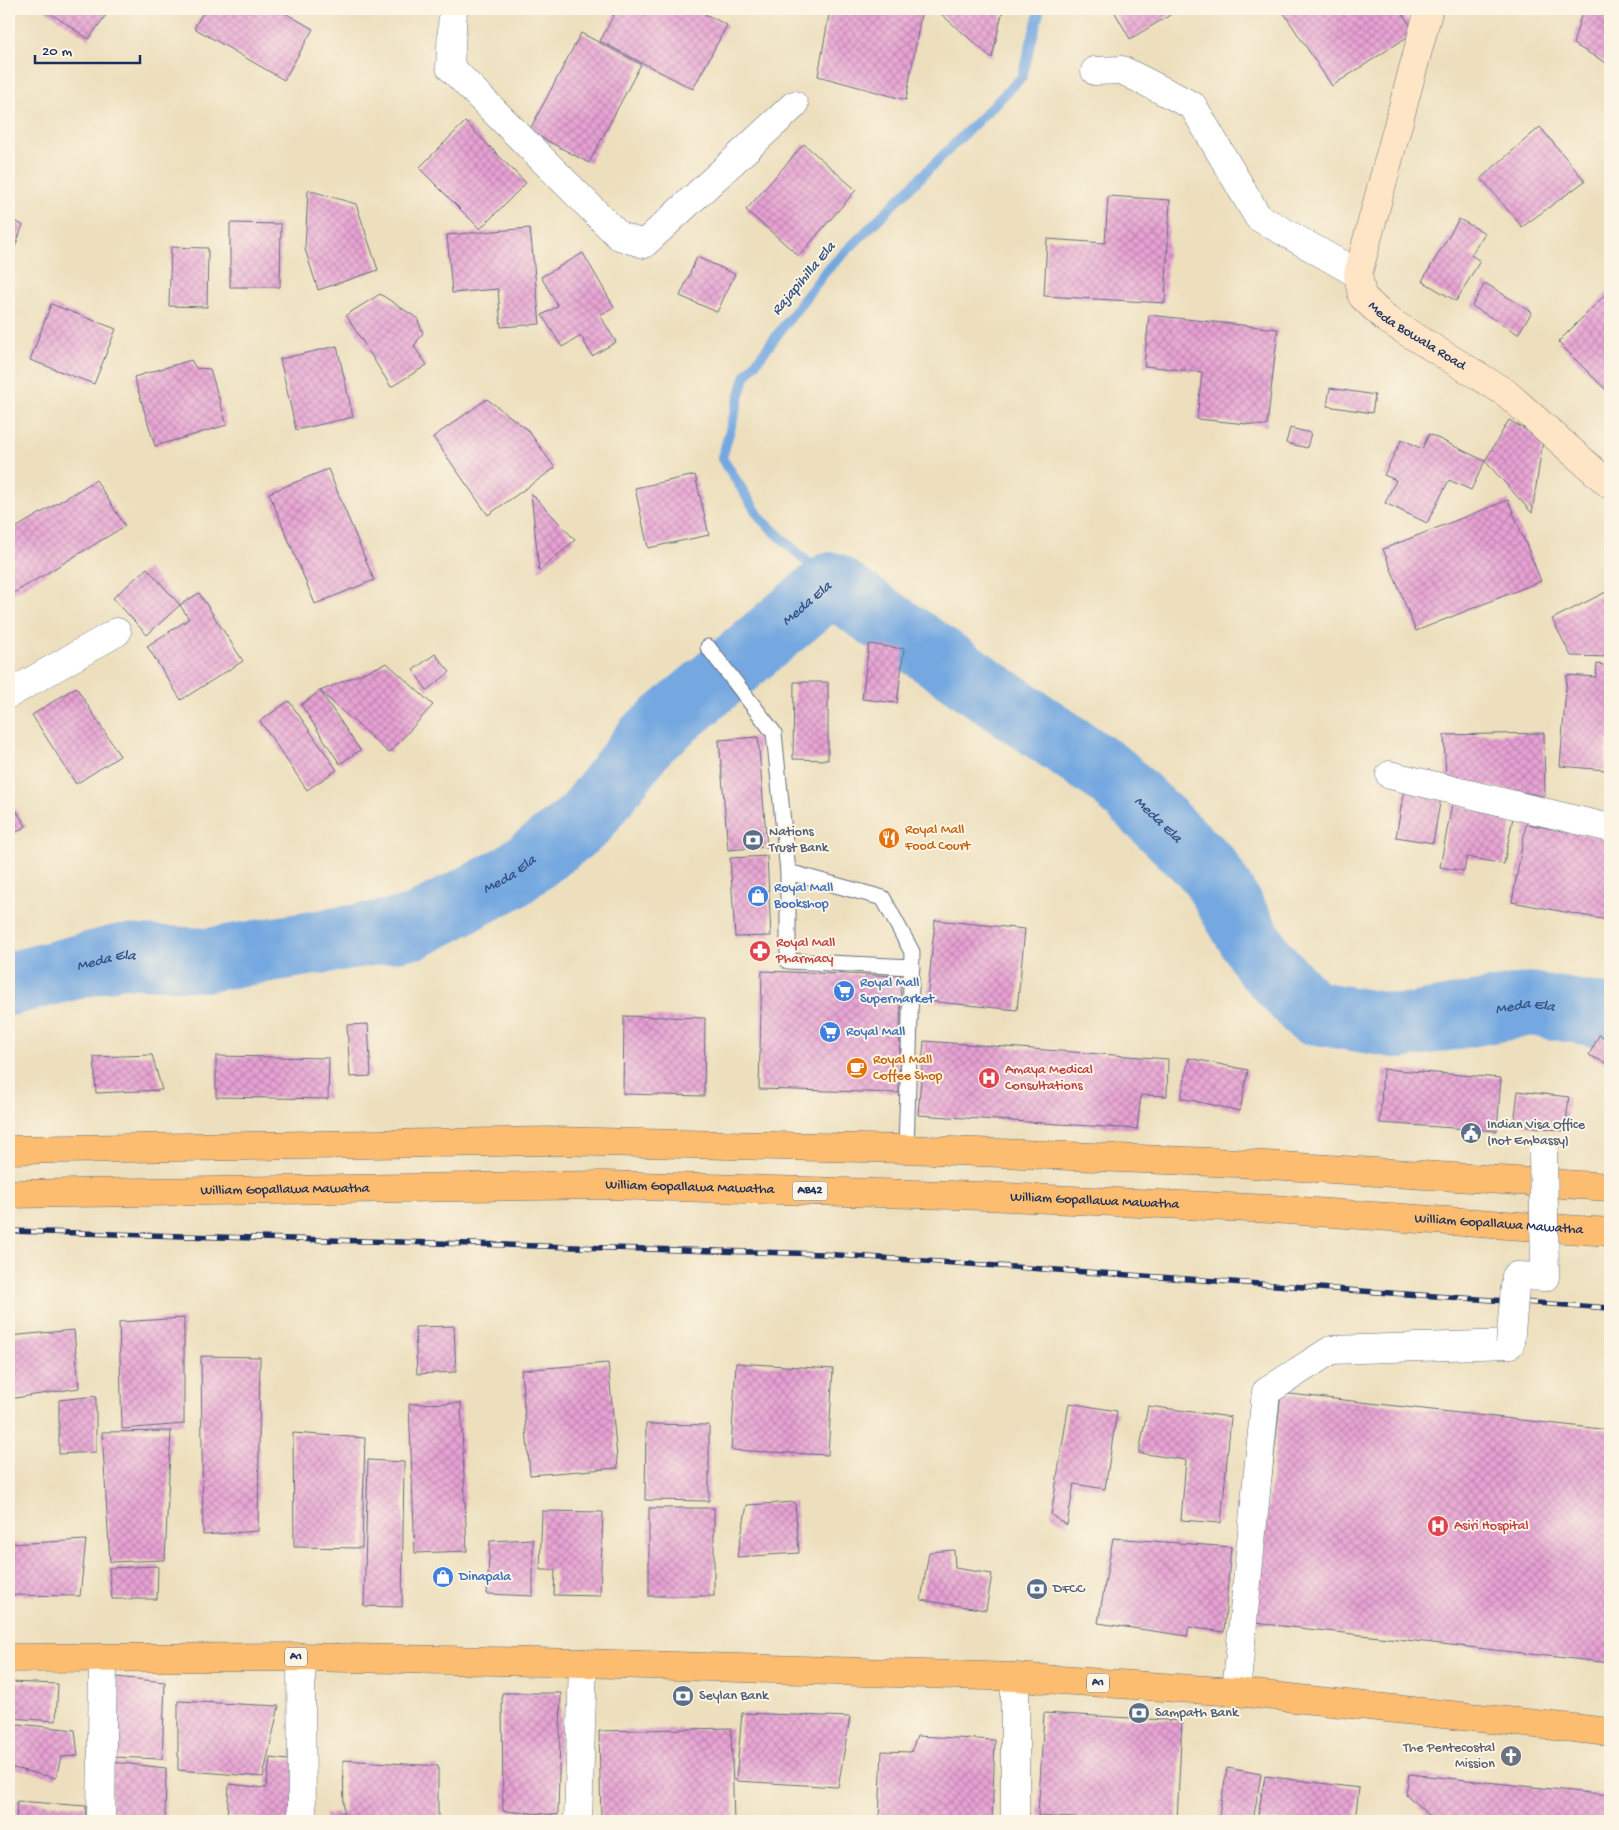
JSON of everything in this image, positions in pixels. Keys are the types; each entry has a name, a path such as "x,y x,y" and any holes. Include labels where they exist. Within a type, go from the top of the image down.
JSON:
{"main road":[{"path":"9,1150 554,1141 906,1149 1236,1163 1610,1187"},
{"name":"William Gopallawa Mawatha","path":"9,1194 603,1185 984,1196 1252,1208 1610,1232"},
{"name":"A1","path":"9,1658 301,1657 583,1663 1015,1677 1236,1692 1610,1732"}],"street":[{"path":"453,9 450,67 619,236 644,244 794,105"},
{"name":"Meda Bowala Road","path":"1429,9 1358,274 1362,296 1386,319 1506,393 1610,485"},
{"path":"1095,71 1122,70 1193,106 1258,216 1358,274"},
{"path":"9,694 116,632"},
{"path":"1390,775 1610,828"},
{"path":"1236,1692 1266,1392 1331,1350 1510,1344 1516,1276 1545,1278 1543,1152"},
{"path":"301,1657 302,1821"},
{"path":"102,1821 103,1659"},
{"path":"578,1821 583,1663"},
{"path":"1015,1677 1016,1821"}],"lane":[{"path":"708,647 774,733 788,872 788,961 912,967"},
{"path":"788,872 883,898 912,952 906,1149"}],"building":[{"path":"44,9 110,9 89,39"},
{"path":"205,9 278,9 313,29 284,80 194,28"},
{"path":"617,9 708,9 705,14 727,25 693,89 600,41"},
{"path":"830,9 922,9 906,100 818,76"},
{"path":"942,9 1003,9 992,58 941,14"},
{"path":"1113,9 1180,9 1130,39"},
{"path":"1281,9 1399,9 1415,32 1332,86"},
{"path":"1583,9 1610,9 1610,65 1573,44"},
{"path":"581,33 641,64 589,163 529,131"},
{"path":"465,122 526,183 480,229 419,168"},
{"path":"1540,127 1585,181 1522,227 1481,178"},
{"path":"804,144 856,190 799,256 746,210"},
{"path":"308,190 356,204 378,270 318,290 305,249"},
{"path":"1108,196 1170,200 1165,303 1044,296 1047,239 1105,243"},
{"path":"9,219 23,225 9,263"},
{"path":"1459,219 1485,233 1471,255 1480,261 1456,301 1422,281"},
{"path":"230,223 281,224 280,287 230,287"},
{"path":"530,228 540,324 501,327 498,289 452,293 447,235"},
{"path":"171,247 208,248 207,307 169,306"},
{"path":"583,253 614,307 600,315 616,342 592,356 581,336 562,347 542,315 558,306 541,277"},
{"path":"697,257 735,274 717,312 680,296"},
{"path":"1485,283 1532,312 1518,334 1472,306"},
{"path":"1610,290 1610,394 1558,342"},
{"path":"380,294 417,318 423,333 414,346 427,365 391,387 346,315"},
{"path":"51,304 116,329 94,384 30,360"},
{"path":"1149,315 1278,329 1267,426 1197,419 1202,372 1144,366"},
{"path":"337,346 353,417 296,430 280,359"},
{"path":"191,360 196,368 210,369 227,425 155,446 134,377"},
{"path":"1330,388 1375,395 1372,413 1327,406"},
{"path":"487,399 528,430 555,468 488,515 433,437"},
{"path":"1509,420 1543,440 1532,513 1485,461"},
{"path":"1290,428 1311,433 1307,448 1286,443"},
{"path":"1429,434 1485,461 1471,490 1449,480 1427,523 1385,503 1396,480 1384,475 1402,439 1422,449"},
{"path":"328,469 374,580 315,604 269,493"},
{"path":"695,475 709,535 648,548 635,488"},
{"path":"96,480 125,526 9,596 9,532"},
{"path":"531,493 575,540 539,571"},
{"path":"1508,500 1541,581 1416,631 1383,549"},
{"path":"147,568 180,605 147,635 113,598"},
{"path":"1610,590 1610,657 1571,656 1552,619"},
{"path":"199,593 243,661 181,700 147,646 189,619 180,605"},
{"path":"869,644 904,649 897,703 862,699"},
{"path":"435,654 450,672 427,690 413,670"},
{"path":"387,663 433,705 389,753 320,691"},
{"path":"1597,664 1610,666 1610,741 1607,741 1605,770 1560,766 1567,675 1596,677"},
{"path":"794,682 828,682 828,760 793,759"},
{"path":"76,687 120,756 76,784 32,715"},
{"path":"320,691 360,750 340,764 301,705"},
{"path":"289,701 337,770 307,790 260,721"},
{"path":"1544,733 1545,796 1446,779 1444,735"},
{"path":"758,737 767,847 728,850 719,740"},
{"path":"1404,790 1441,797 1433,843 1396,837"},
{"path":"9,799 26,826 9,837"},
{"path":"1452,804 1513,817 1504,864 1467,857 1464,871 1440,867"},
{"path":"1526,824 1610,839 1610,899 1607,920 1512,902"},
{"path":"767,856 771,936 735,937 730,858"},
{"path":"935,920 1025,929 1017,1010 927,1001"},
{"name":"Royal Mall","path":"762,971 901,976 899,1093 759,1089"},
{"path":"624,1016 705,1018 704,1096 623,1094"},
{"path":"368,1024 371,1076 350,1077 347,1025"},
{"path":"1599,1035 1610,1040 1610,1065 1589,1055"},
{"path":"924,1041 1168,1059 1167,1096 1141,1095 1137,1129 918,1115"},
{"path":"152,1055 162,1090 96,1093 94,1057"},
{"path":"216,1056 329,1058 328,1099 216,1097"},
{"path":"1189,1058 1248,1070 1240,1111 1181,1098"},
{"path":"1383,1069 1501,1078 1497,1131 1380,1123"},
{"path":"1518,1091 1569,1097 1565,1131 1514,1124"},
{"path":"184,1318 184,1424 122,1429 119,1322"},
{"path":"454,1326 456,1372 417,1374 415,1327"},
{"path":"74,1330 79,1388 9,1399 9,1336"},
{"path":"201,1356 260,1357 258,1531 203,1535"},
{"path":"608,1363 618,1468 530,1475 521,1370"},
{"path":"736,1363 833,1369 828,1455 731,1450"},
{"name":"Asiri Hospital","path":"1281,1393 1610,1430 1610,1663 1255,1623"},
{"path":"96,1396 96,1452 59,1454 59,1400"},
{"path":"461,1403 467,1551 415,1553 409,1404"},
{"path":"1069,1403 1117,1411 1105,1489 1074,1484 1067,1525 1051,1515"},
{"path":"1148,1406 1231,1417 1221,1523 1181,1520 1186,1460 1139,1453"},
{"path":"646,1424 709,1425 709,1501 645,1500"},
{"path":"171,1431 165,1560 110,1562 102,1432"},
{"path":"293,1433 365,1438 362,1548 294,1547"},
{"path":"368,1460 404,1462 402,1607 364,1606"},
{"path":"795,1502 799,1553 737,1557 747,1505"},
{"path":"649,1508 714,1508 714,1596 649,1596"},
{"path":"542,1511 603,1512 600,1596 554,1595 555,1570 540,1570"},
{"path":"1113,1538 1231,1547 1224,1632 1189,1627 1187,1636 1098,1623"},
{"path":"533,1539 533,1596 487,1594 490,1541"},
{"path":"86,1540 80,1596 9,1595 9,1544"},
{"path":"954,1550 955,1568 992,1574 986,1610 921,1600 929,1552"},
{"path":"158,1566 157,1599 112,1599 109,1568"},
{"path":"116,1677 165,1682 162,1759 113,1757"},
{"path":"9,1682 58,1684 56,1721 9,1718"},
{"path":"502,1693 561,1693 558,1815 503,1811"},
{"path":"178,1701 279,1706 263,1777 178,1770"},
{"path":"742,1713 850,1717 838,1787 736,1781"},
{"path":"1044,1713 1182,1721 1177,1821 1126,1821 1038,1816"},
{"path":"10,1723 75,1730 78,1756 61,1757 56,1778 9,1767"},
{"path":"731,1728 734,1821 601,1821 599,1731"},
{"path":"917,1736 995,1740 992,1821 879,1821 882,1751 911,1752"},
{"path":"270,1758 297,1761 293,1821 227,1817 229,1784 266,1788"},
{"path":"343,1760 438,1766 438,1821 325,1821 325,1814 344,1813"},
{"path":"112,1762 166,1768 165,1821 111,1821"},
{"path":"1227,1768 1261,1774 1253,1821 1218,1821"},
{"path":"1409,1774 1610,1795 1610,1821 1434,1821 1406,1794"},
{"path":"1265,1776 1359,1788 1355,1821 1257,1821"},
{"path":"17,1801 86,1806 85,1821 16,1821"}],"waterway":[{"name":"Rajapihilla Ela","path":"831,584 761,519 722,458 745,377 825,272 1022,77 1040,9"},
{"name":"Rajapihilla Ela","path":"9,984 121,956 207,960 414,927 512,876 584,821 647,739 831,584 1112,776 1209,870 1263,961 1310,1012 1401,1027 1531,1004 1610,1017"}],"railway":[{"path":"9,1231 823,1254 1610,1308"}],"place":[{"name":"Royal Mall Food Court","path":"889,838"},
{"name":"Nations Trust Bank","path":"753,840"},
{"name":"Royal Mall Bookshop","path":"758,896"},
{"name":"Royal Mall Pharmacy","path":"760,951"},
{"name":"Royal Mall Supermarket","path":"844,991"},
{"name":"Royal Mall","path":"830,1032"},
{"name":"Royal Mall Coffee Shop","path":"857,1068"},
{"name":"Amaya Medical Consultations","path":"989,1078"},
{"name":"Indian Visa Office (not Embassy)","path":"1471,1133"},
{"name":"Asiri Hospital","path":"1438,1526"},
{"name":"Dinapala","path":"443,1577"},
{"name":"DFCC","path":"1037,1589"},
{"name":"Seylan Bank","path":"683,1696"},
{"name":"Sampath Bank","path":"1139,1713"},
{"name":"The Pentecostal Mission","path":"1511,1756"}],"water label":[{"name":"Meda Ela","path":"807,608"},
{"name":"Meda Ela","path":"1158,821"},
{"name":"Meda Ela","path":"509,874"},
{"name":"Meda Ela","path":"107,963"},
{"name":"Meda Ela","path":"1526,1011"}]}
